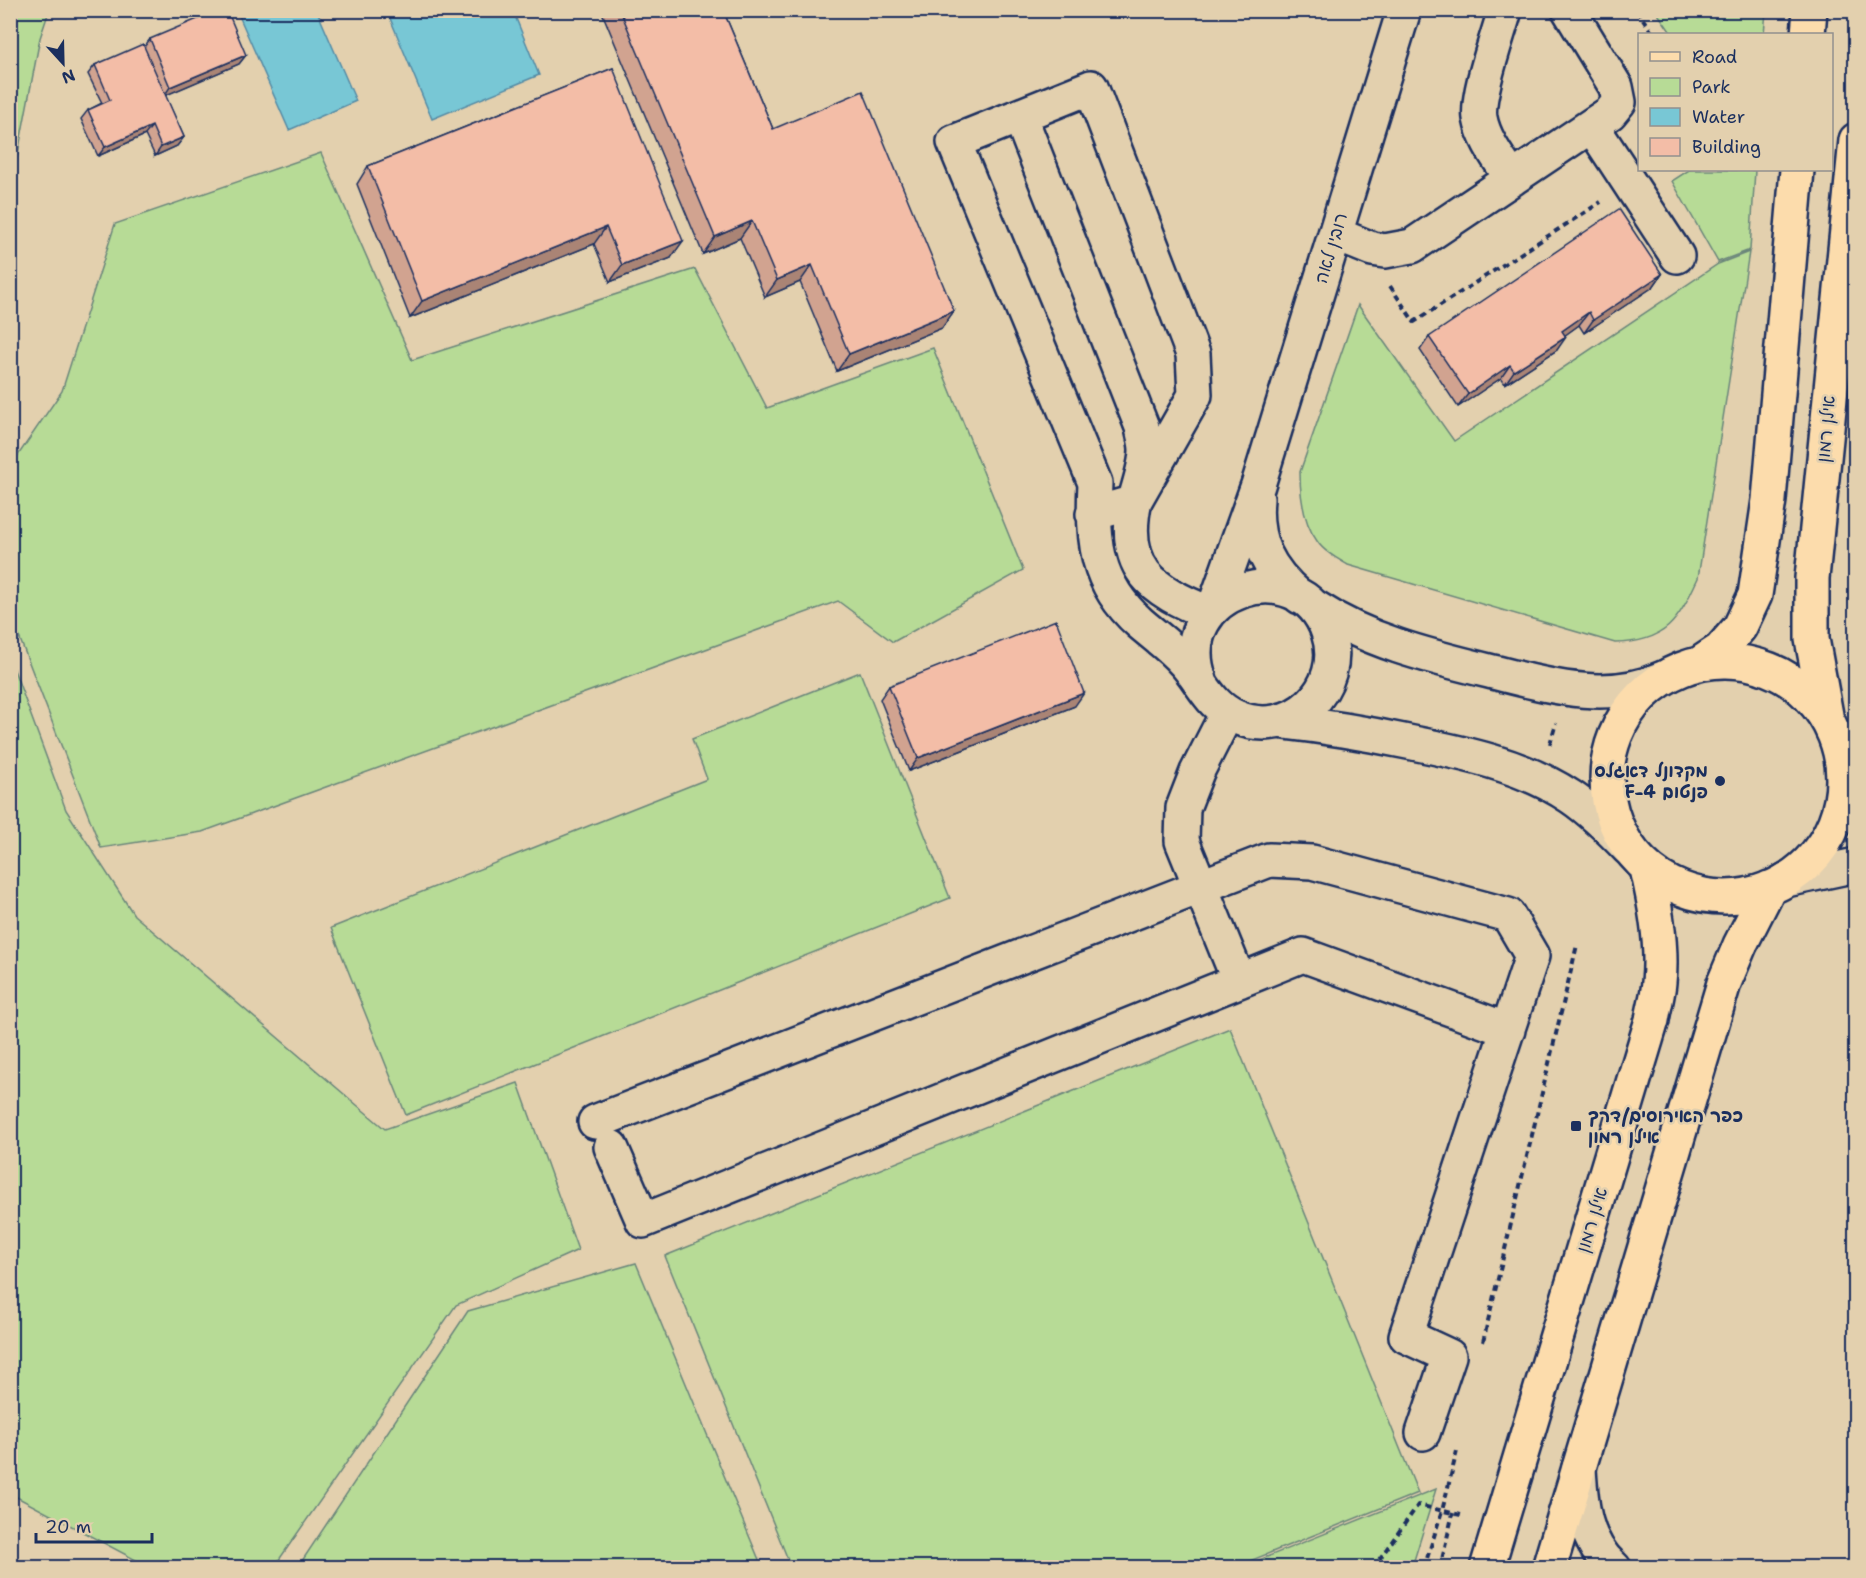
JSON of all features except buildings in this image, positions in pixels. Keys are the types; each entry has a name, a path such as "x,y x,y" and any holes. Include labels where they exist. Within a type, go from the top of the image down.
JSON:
{"main road":[{"path":"1808,33 1810,10"},
{"name":"אילן רמון","path":"1778,884 1801,869 1826,841 1837,816 1843,789 1840,752 1831,726 1812,639 1812,578 1856,140"},
{"path":"1699,664 1720,650 1740,627 1755,595 1769,500 1797,171"},
{"path":"1778,884 1751,894 1715,897 1679,888 1663,880 1638,859 1612,817 1608,800 1607,764 1611,747 1626,715 1649,688 1680,669 1718,661 1736,662 1771,670 1788,678 1816,702 1831,726"},
{"name":"אילן רמון","path":"1488,1568 1652,1020 1659,981 1659,943 1655,906 1638,859"},
{"path":"1549,1568 1724,983 1740,945 1778,884"}],"street":[{"name":"רובין לאה","path":"1212,610 1349,240 1404,10"},
{"path":"1505,10 1479,102 1480,118 1488,141 1512,179"},
{"path":"1349,240 1372,249 1386,251 1412,246 1610,113 1618,102 1616,87 1569,10"},
{"path":"1093,514 1134,502 1195,395 1193,354 1091,87 954,142 1095,483 1093,514 1094,537 1098,560 1112,591 1124,607 1173,650 1200,680"},
{"path":"1020,116 1142,427 1146,450 1134,502 1131,532 1136,560 1153,584 1167,594 1212,610"},
{"path":"1592,126 1677,256"},
{"name":"רובין לאה","path":"1258,485 1257,523 1263,549 1275,572 1304,600"},
{"path":"1638,859 1598,818 1570,796 1539,779 1497,763 1433,747 1320,726 1278,721 1257,723 1227,713 1211,699 1200,680 1196,670 1196,649 1200,628 1212,610 1228,596 1259,586 1280,588 1304,600 1334,620 1401,648 1439,660 1566,689 1627,690 1646,686 1663,678"},
{"path":"1278,721 1299,713 1315,699 1322,690 1330,671 1332,650 1327,629 1316,610 1304,600"},
{"path":"1227,713 1197,772 1184,808 1182,841 1239,981"},
{"path":"1831,726 1856,768"},
{"path":"1423,1433 1449,1356 1406,1336 1508,1030 1532,956 1508,915 1312,862 1269,860 603,1134 643,1221 1303,955 1508,1030"},
{"path":"1778,884 1856,865"},
{"path":"1579,1468 1581,1506 1586,1526 1594,1544 1614,1568"}],"path":[{"path":"1637,10 1652,33"},
{"path":"1349,240 1414,322 1630,184"},
{"path":"1539,779 1566,689"},
{"path":"1482,1348 1577,945"},
{"path":"1424,1568 1442,1510 1459,1441"},
{"path":"1373,1568 1418,1505 1500,1526"},
{"path":"1440,1568 1454,1513"}],"green space":[{"path":"11,10 49,11 40,38 11,190"},
{"path":"1656,11 1766,11 1764,33 1671,33"},
{"path":"321,153 412,360 695,269 767,408 933,348 1023,570 893,642 838,601 202,832 101,848 11,616 10,467 62,391 115,224"},
{"path":"1687,171 1755,171 1750,250 1718,262 1672,181"},
{"path":"1749,252 1698,578 1677,617 1659,633 1633,642 1615,643 1348,565 1327,552 1312,534 1303,508 1300,472 1358,305 1454,441 1718,264"},
{"path":"10,659 66,810 134,915 385,1129 518,1083 578,1250 456,1305 274,1567 149,1567 11,1494"},
{"path":"860,672 950,898 406,1115 331,928 707,779 692,739"},
{"path":"1230,1028 1418,1493 1235,1567 791,1567 665,1256"},
{"path":"636,1263 762,1567 298,1567 468,1311"},
{"path":"1436,1489 1412,1567 1242,1567"}],"water":[{"path":"237,11 317,11 356,101 289,130"},
{"path":"387,11 513,11 539,75 432,119"}],"place":[{"name":"מקדונל דאגלס F-4 פנטום","path":"1720,781"},
{"name":"כפר האירוסים/דרך אילן רמון","path":"1576,1126"}]}
